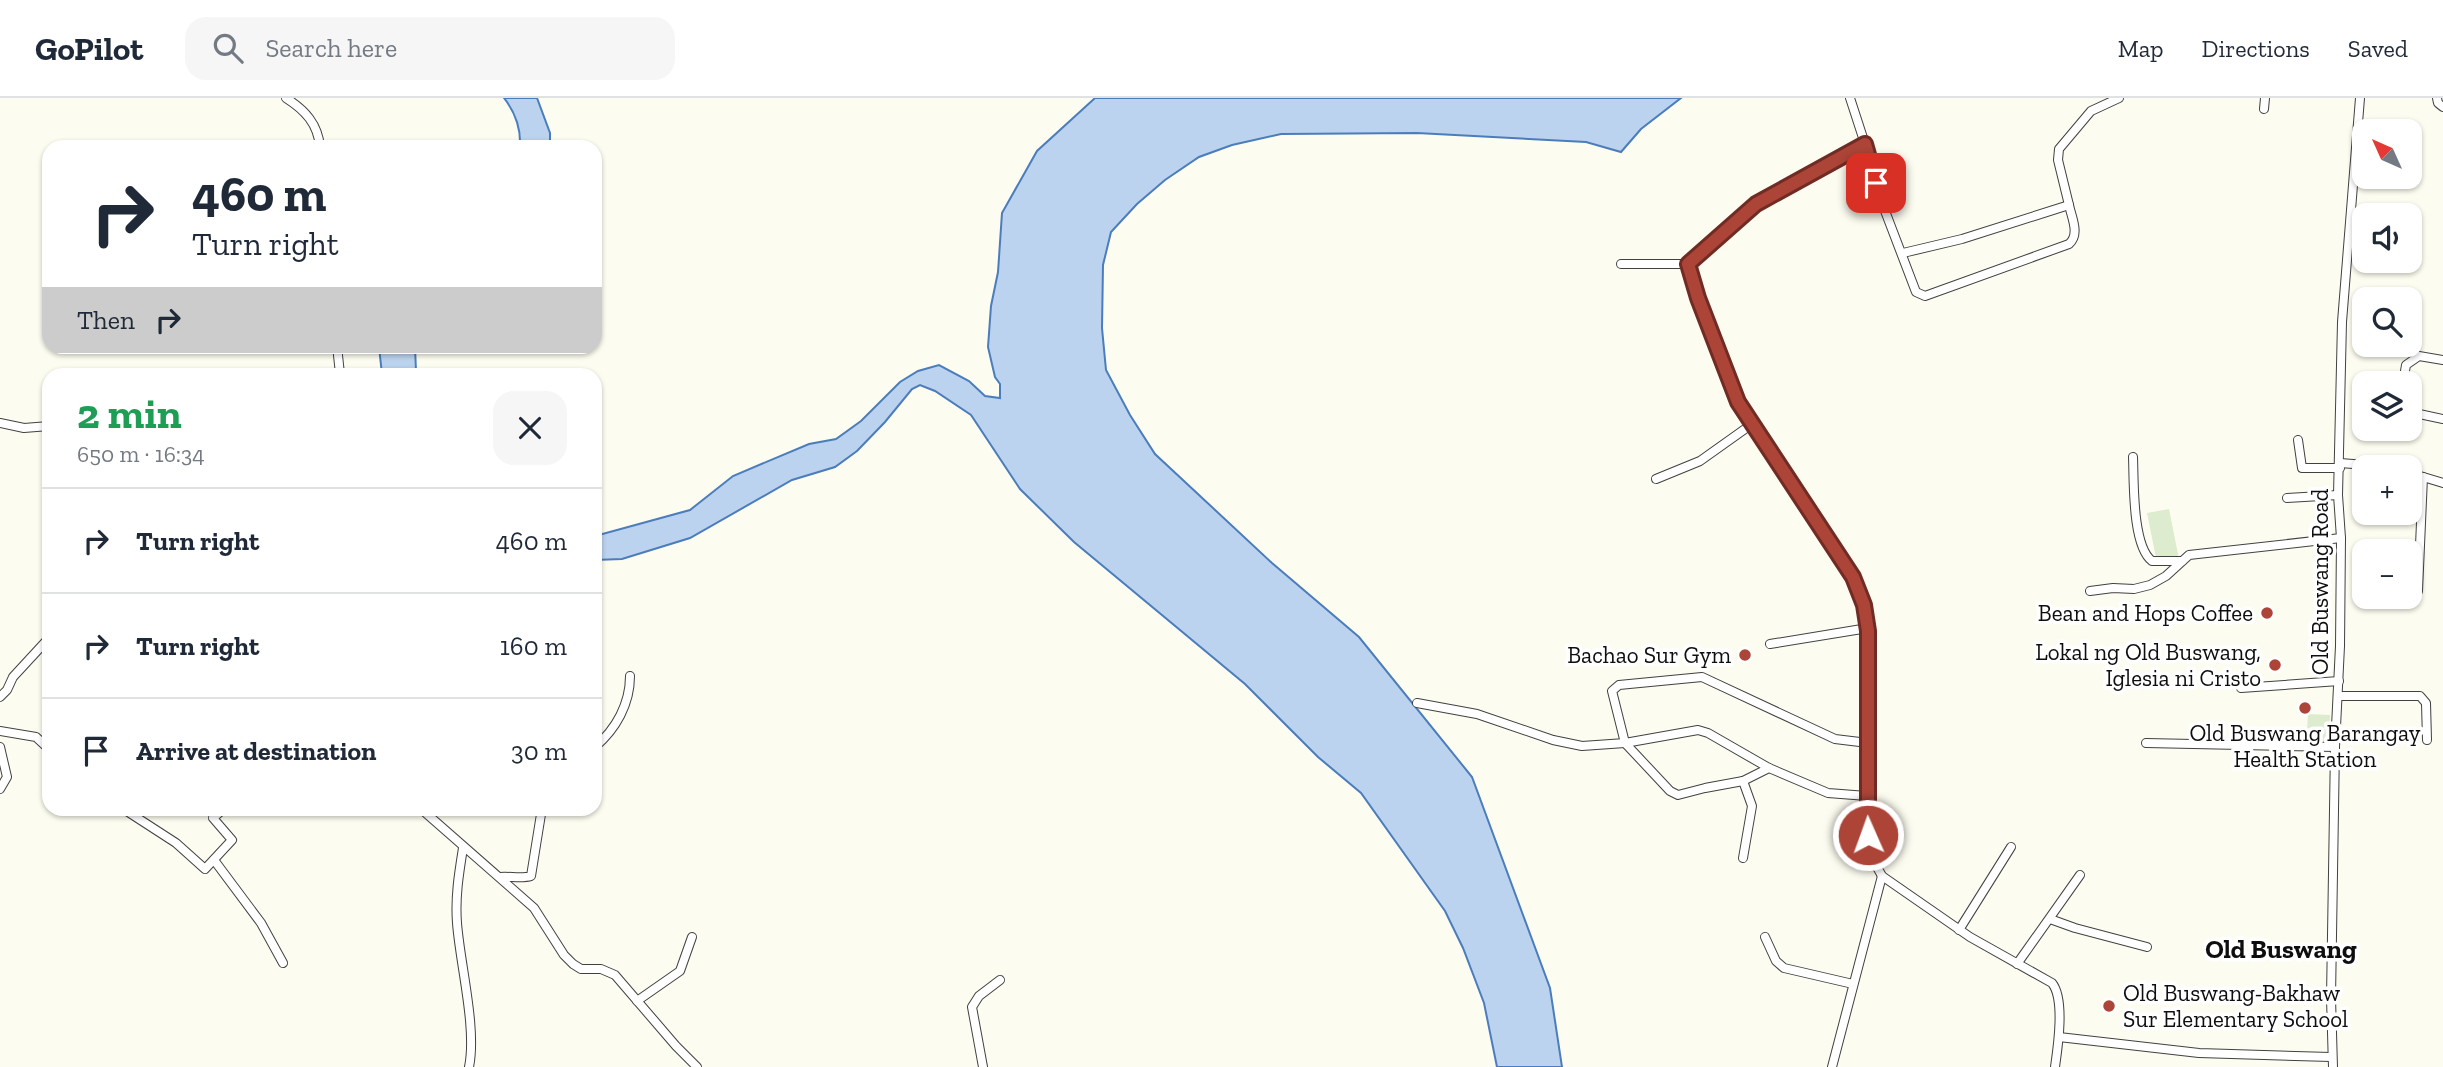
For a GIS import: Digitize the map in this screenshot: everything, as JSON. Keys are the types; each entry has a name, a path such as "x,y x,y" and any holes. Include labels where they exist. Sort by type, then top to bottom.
{"street":[{"path":"286,98 299,106 312,120 319,140"},
{"path":"1850,98 1882,203 1916,292 1925,296 2069,244 2074,239 2075,231 2058,160 2059,149 2091,111 2119,98"},
{"path":"2264,109 2265,98"},
{"name":"Old Buswang Road","path":"2333,1067 2331,1057 2339,696 2341,538 2338,495 2342,322 2360,98"},
{"path":"2437,98 2443,107"},
{"path":"1620,264 1688,264 1756,204 1865,144"},
{"path":"1903,253 1962,239 2069,205"},
{"path":"1688,264 1698,298 1738,402 1853,577 1864,605 1868,628 1868,851 1882,876 1959,930 2052,983 2058,990 2059,1037 2056,1067"},
{"path":"2405,371 2406,365 2419,356 2443,360"},
{"path":"2422,415 2443,419"},
{"path":"0,423 24,428 42,427"},
{"path":"1656,479 1700,461 1752,424"},
{"path":"2298,440 2302,468 2352,466"},
{"path":"2133,457 2142,547 2152,561 2182,561"},
{"path":"2420,539 2423,477 2443,482"},
{"path":"2287,498 2338,495"},
{"path":"2090,591 2134,589 2150,585 2166,576 2189,555 2341,538"},
{"path":"1770,644 1868,628"},
{"path":"0,696 7,690 13,677 42,646"},
{"path":"602,739 617,722 630,693 630,676"},
{"path":"1769,768 1743,781 1678,795 1670,791 1625,743 1612,691 1619,685 1702,677 1835,738 1868,743"},
{"path":"2241,688 2339,681"},
{"path":"2339,696 2420,696 2426,703 2427,740"},
{"path":"1417,702 1477,714 1553,740 1582,746 1625,743 1698,730 1709,733 1769,768 1828,793 1867,796"},
{"path":"0,731 37,737 42,742"},
{"path":"2146,743 2336,747"},
{"path":"0,747 7,777 0,789"},
{"path":"1743,781 1752,806 1743,858"},
{"path":"134,816 176,843 205,869 232,840 213,818 215,816"},
{"path":"429,816 534,908 564,955 573,964 582,969 608,971 626,986 697,1067"},
{"path":"500,877 531,876 541,816"},
{"path":"1959,930 2011,847"},
{"path":"463,848 456,887 457,923 468,1013 471,1058 469,1067"},
{"path":"215,860 261,923 283,962"},
{"path":"2017,964 2080,875"},
{"path":"1832,1067 1882,876"},
{"path":"2050,919 2147,947"},
{"path":"637,1001 680,971 692,937"},
{"path":"1765,937 1776,961 1784,968 1853,984"},
{"path":"983,1067 972,1007 979,996 1000,980"},
{"path":"2059,1037 2199,1053 2331,1057"}],"green space":[{"path":"2169,509 2179,559 2157,563 2147,513"},
{"path":"2308,714 2330,715 2329,749 2306,748"}],"water":[{"path":"504,98 537,98 550,140 519,140 511,109"},
{"path":"1095,98 1681,98 1641,129 1621,152 1586,142 1417,133 1281,134 1232,145 1199,157 1165,180 1137,204 1111,232 1103,265 1102,328 1106,370 1155,454 1272,563 1359,637 1472,777 1550,988 1562,1067 1497,1067 1484,1003 1463,948 1445,911 1361,793 1318,757 1245,684 1074,542 1020,489 971,415 935,391 920,385 912,389 857,451 835,467 792,480 690,538 622,559 602,560 602,534 690,510 733,476 809,444 836,439 861,421 900,382 918,371 939,365 969,381 985,396 1000,398 1000,384 995,377 988,347 991,306 998,272 1002,213 1037,151"},
{"path":"380,354 415,354 416,368 381,368"}],"place":[{"name":"Bean and Hops Coffee","path":"2267,613"},
{"name":"Bachao Sur Gym","path":"1745,655"},
{"name":"Lokal ng Old Buswang, Iglesia ni Cristo","path":"2275,665"},
{"name":"Old Buswang Barangay Health Station","path":"2305,708"},
{"name":"Old Buswang-Bakhaw Sur Elementary School","path":"2109,1006"}],"district":[{"name":"Old Buswang","path":"2281,949"}],"route":[{"path":"1868,835 1868,631 1864,605 1853,577 1738,402 1698,298 1688,264 1756,204 1865,144 1876,183"}]}
